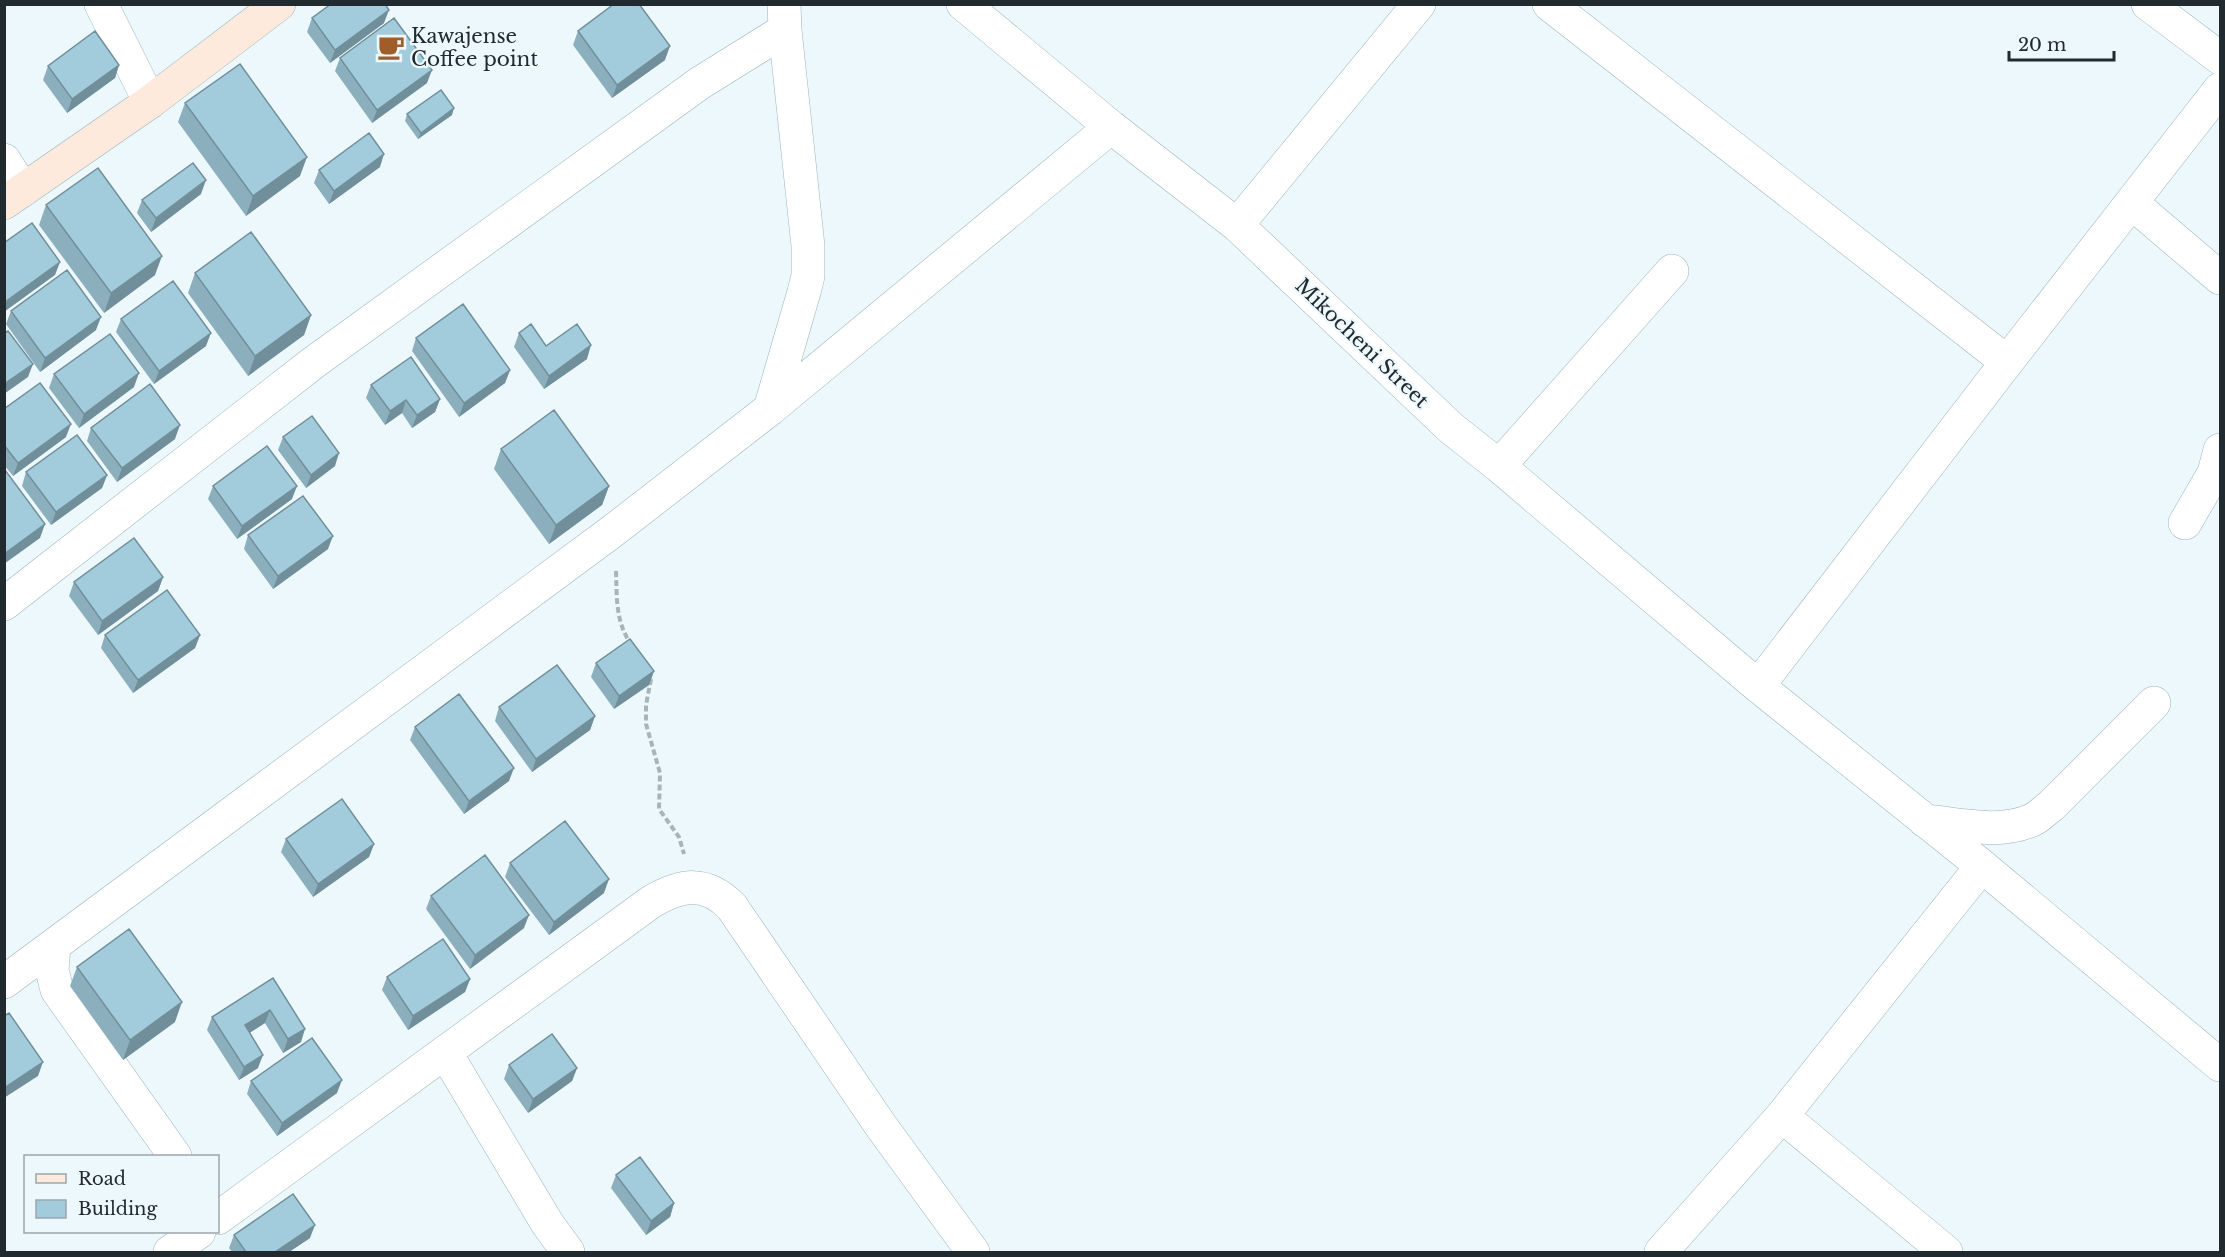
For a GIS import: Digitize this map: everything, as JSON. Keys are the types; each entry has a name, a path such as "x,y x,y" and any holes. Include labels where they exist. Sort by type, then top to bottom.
{"street":[{"path":"101,4 150,102"},
{"path":"4,160 14,196 150,102 279,4"},
{"name":"Mikocheni Street","path":"963,4 1111,127 1237,225 1451,428 1758,686 1982,866 2220,1065"},
{"path":"1237,225 1419,4"},
{"path":"1549,4 2007,362"},
{"path":"2148,4 2220,58"},
{"path":"770,410 808,276 808,246 785,17"},
{"path":"4,604 313,363 700,83 785,17"},
{"path":"1758,686 2220,89"},
{"path":"4,982 614,530 770,410 1111,127"},
{"path":"2132,203 2220,278"},
{"path":"1499,466 1672,271"},
{"path":"2185,523 2214,473 2220,450"},
{"path":"1925,821 1999,828 2034,819 2051,806 2154,703"},
{"path":"1661,1252 1782,1116 1982,866"},
{"path":"219,1217 651,902 668,892 693,886 720,895 732,908 881,1126 973,1252"},
{"path":"54,946 52,970 57,990 174,1155"},
{"path":"445,1052 547,1223 568,1252"},
{"path":"1782,1116 1946,1252"},
{"path":"170,1252 198,1233"}],"path":[{"path":"614,530 618,615 623,633 635,650"},
{"path":"651,678 646,724 660,774 659,809 679,837 693,886"}],"building":[{"path":"331,4 385,4 389,10 335,50 312,18"},
{"path":"614,4 639,4 670,46 617,85 578,31"},
{"path":"394,18 432,70 377,110 340,58"},
{"path":"95,31 119,65 72,99 48,66"},
{"path":"240,64 307,157 253,196 185,103"},
{"path":"441,90 454,108 421,133 407,114"},
{"path":"369,133 384,154 334,191 319,170"},
{"path":"193,163 206,180 156,218 142,200"},
{"path":"98,168 162,256 111,293 46,205"},
{"path":"32,223 60,262 5,302 4,243"},
{"path":"251,232 311,315 255,356 195,273"},
{"path":"67,270 101,317 45,358 11,311"},
{"path":"173,281 211,333 159,371 121,319"},
{"path":"463,304 510,370 464,403 416,338"},
{"path":"531,324 546,346 577,324 591,345 549,376 519,333"},
{"path":"8,331 33,364 4,384 4,333"},
{"path":"110,334 139,373 84,414 54,374"},
{"path":"411,357 440,399 417,415 406,400 390,411 371,385"},
{"path":"40,383 71,424 18,463 4,445 4,409"},
{"path":"150,384 180,425 122,468 91,428"},
{"path":"554,410 609,486 556,525 501,449"},
{"path":"312,416 339,453 311,475 283,437"},
{"path":"77,435 107,475 56,512 26,472"},
{"path":"267,446 297,486 242,526 213,486"},
{"path":"4,470 45,524 4,554"},
{"path":"303,496 333,536 278,576 248,535"},
{"path":"134,538 163,577 102,621 74,582"},
{"path":"167,590 200,635 138,680 105,635"},
{"path":"630,639 654,671 619,696 596,663"},
{"path":"557,665 595,716 536,759 499,707"},
{"path":"459,694 514,768 469,801 415,727"},
{"path":"342,799 374,844 318,884 286,839"},
{"path":"565,821 609,879 554,922 510,863"},
{"path":"485,855 529,915 475,955 431,896"},
{"path":"129,929 182,1002 130,1040 77,967"},
{"path":"443,939 470,979 413,1016 387,977"},
{"path":"273,978 305,1029 288,1039 270,1010 245,1025 263,1055 244,1067 212,1017"},
{"path":"9,1013 43,1062 4,1088 4,1016"},
{"path":"552,1034 577,1068 533,1099 509,1065"},
{"path":"312,1038 342,1080 282,1123 251,1081"},
{"path":"640,1157 674,1203 651,1221 616,1175"},
{"path":"293,1194 315,1225 275,1252 246,1252 234,1235"}],"place":[{"name":"Kawajense Coffee point","path":"391,47"}]}
